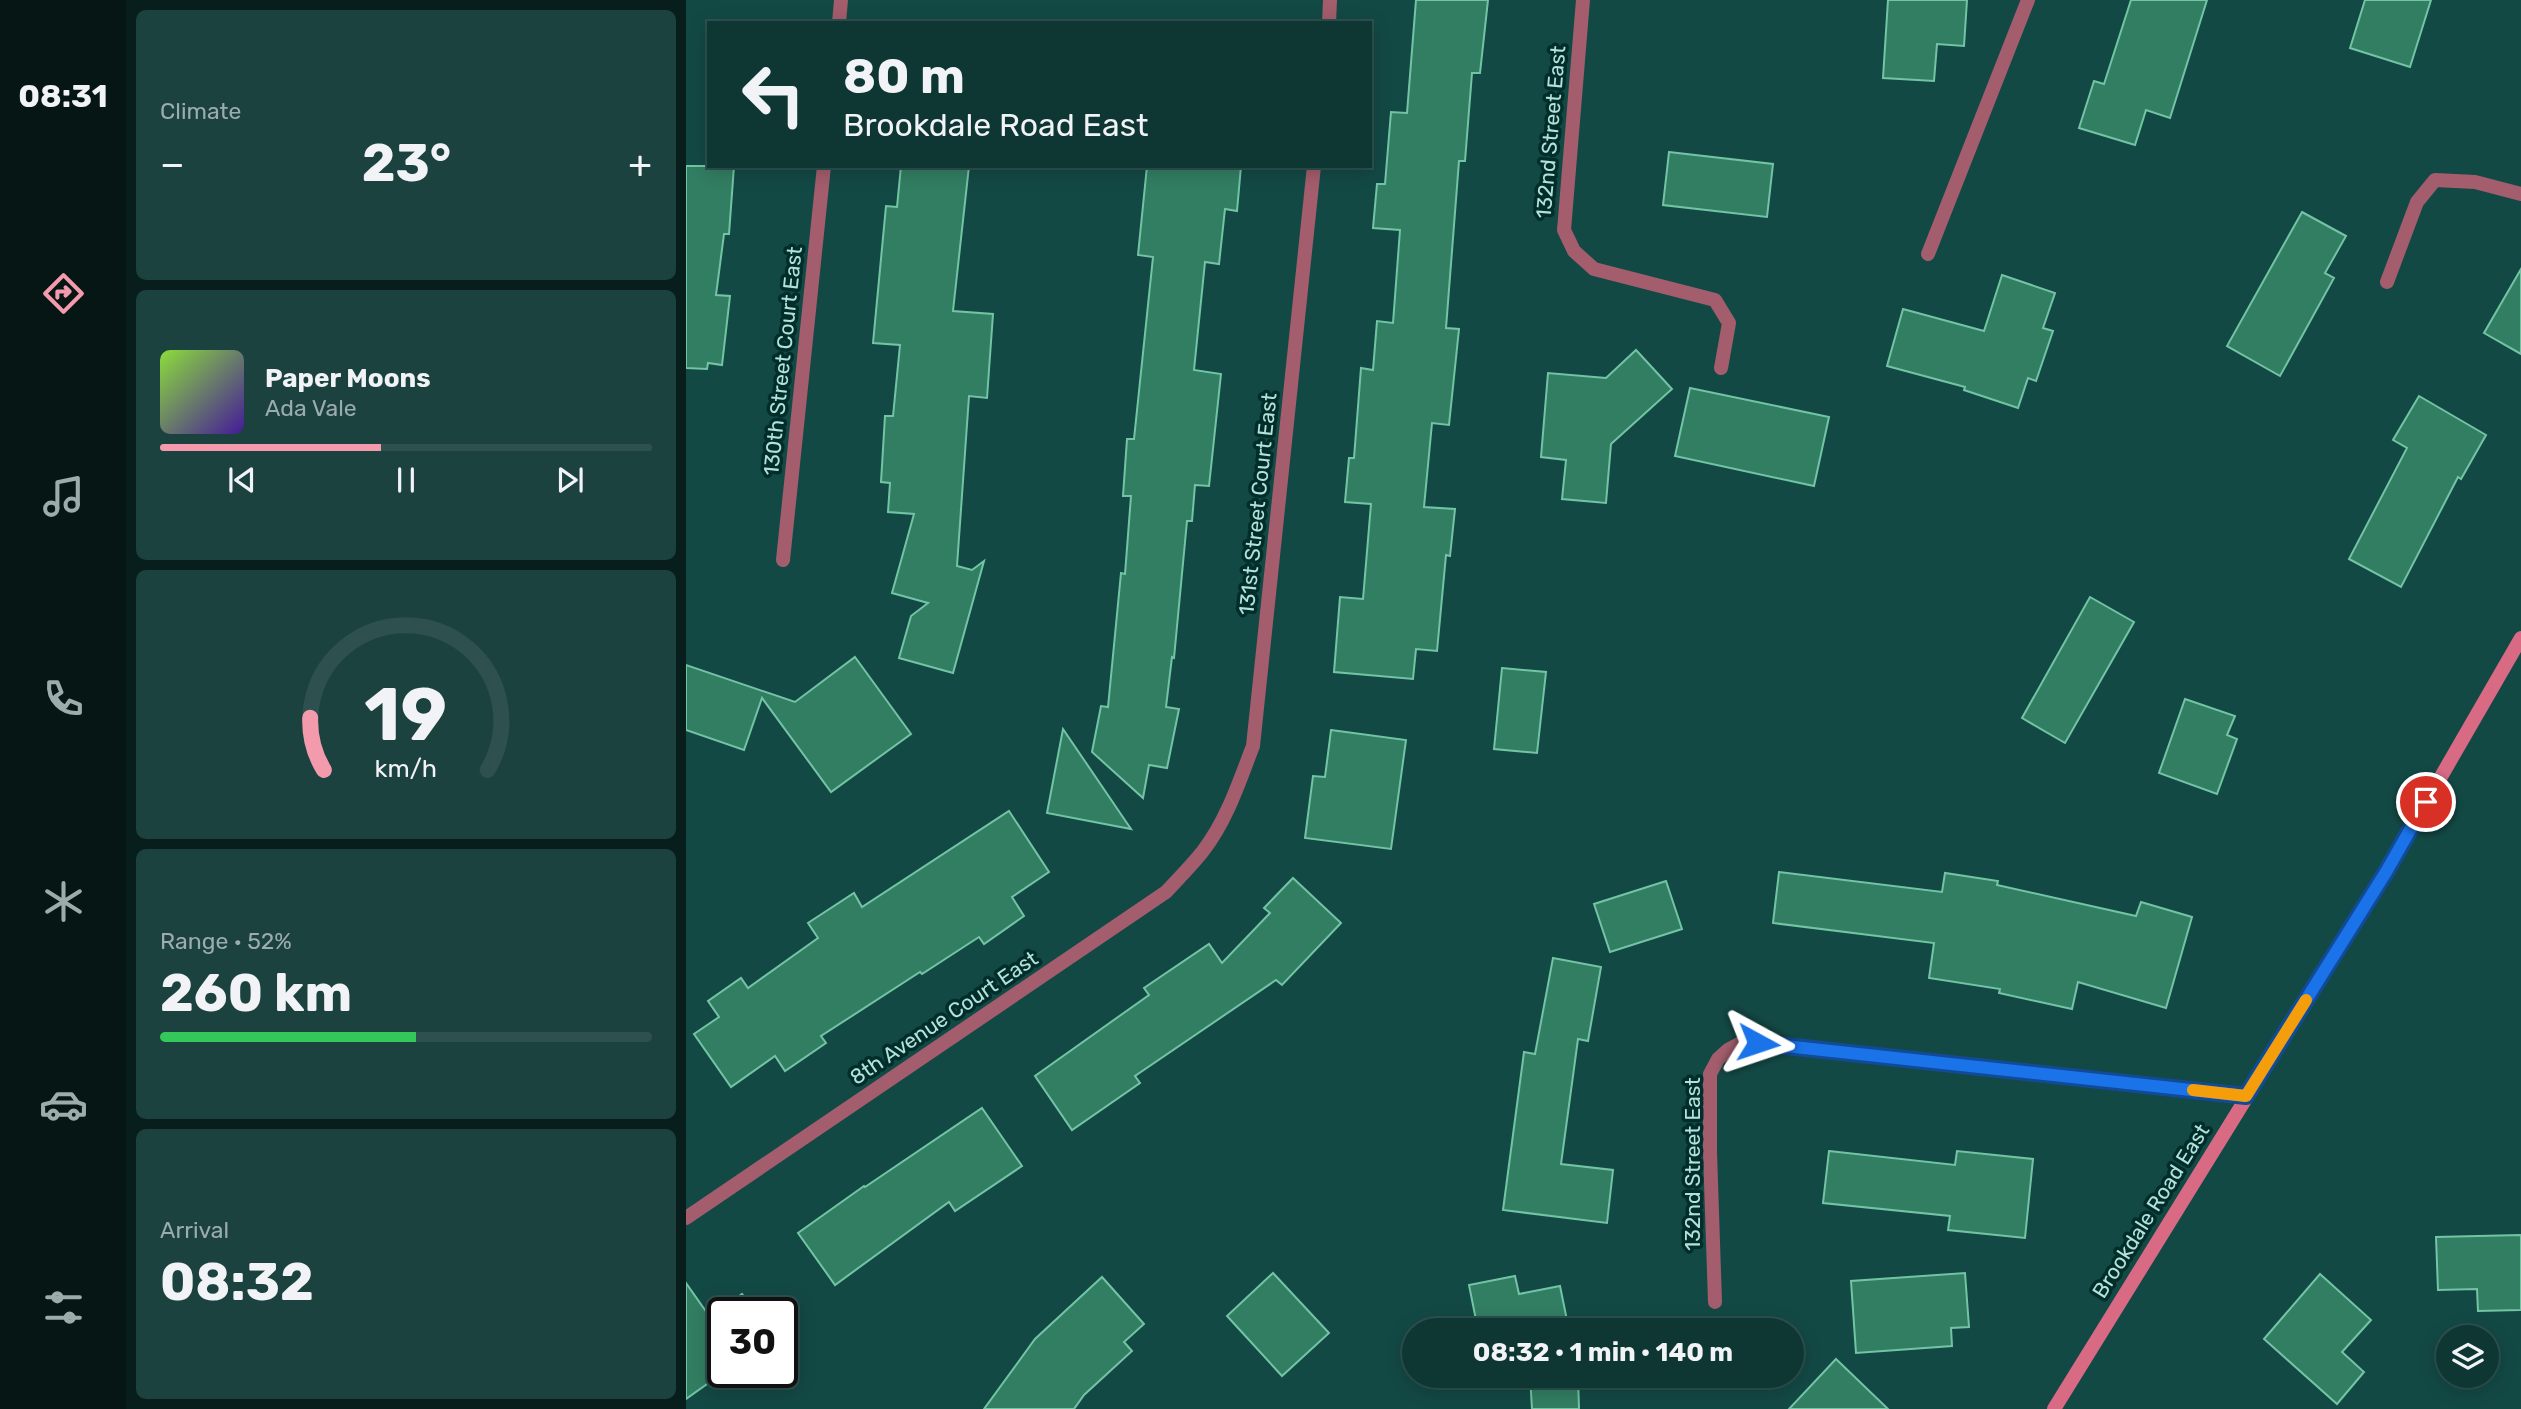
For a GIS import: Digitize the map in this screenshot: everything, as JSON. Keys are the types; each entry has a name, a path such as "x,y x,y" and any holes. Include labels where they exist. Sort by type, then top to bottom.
{"main road":[{"name":"Brookdale Road East","path":"2054,1409 2386,872 2521,638"}],"street":[{"path":"839,21 841,0"},
{"path":"1329,21 1330,0"},
{"name":"132nd Street East","path":"1583,0 1564,230 1574,251 1594,269 1714,300 1729,323 1721,368"},
{"path":"1928,254 2028,0"},
{"name":"130th Street Court East","path":"783,560 824,168"},
{"name":"131st Street Court East","path":"1212,838 1231,804 1253,746 1314,168"},
{"path":"2387,282 2417,202 2435,180 2475,182 2521,194"},
{"name":"8th Avenue Court East","path":"686,1218 1166,892 1212,838"},
{"name":"132nd Street East","path":"1715,1302 1710,1074 1718,1059 1743,1042 1772,1043 1843,1054 2246,1096"}],"building":[{"path":"1416,0 1488,0 1480,73 1472,73 1465,161 1459,161 1446,328 1459,329 1449,425 1432,423 1424,507 1455,509 1450,556 1446,555 1437,651 1416,649 1413,679 1334,672 1340,597 1363,599 1371,504 1345,502 1349,458 1354,458 1361,368 1373,370 1377,321 1393,323 1400,230 1373,228 1377,184 1385,184 1391,112 1407,113"},
{"path":"1888,0 1967,0 1964,46 1937,44 1934,81 1883,78"},
{"path":"2131,0 2207,0 2170,118 2146,110 2135,145 2079,128 2094,81 2104,84"},
{"path":"2365,0 2431,0 2410,67 2350,48"},
{"path":"1669,152 1773,164 1767,217 1663,205"},
{"path":"686,166 734,168 729,234 724,234 716,295 730,296 722,365 708,363 707,369 686,368"},
{"path":"901,168 969,168 953,311 993,314 987,398 969,396 957,566 972,570 984,561 953,673 899,658 911,616 928,603 892,593 914,514 888,512 890,483 881,482 885,416 893,416 900,345 873,343 886,206 897,207"},
{"path":"1147,168 1241,168 1237,211 1225,209 1219,264 1205,262 1194,370 1221,374 1209,486 1195,485 1192,521 1187,521 1174,658 1172,657 1166,707 1179,709 1167,768 1149,765 1143,798 1092,752 1101,706 1108,707 1121,573 1125,574 1131,496 1123,496 1127,439 1134,439 1153,257 1138,255"},
{"path":"2302,212 2346,236 2325,273 2334,278 2280,376 2227,346"},
{"path":"2521,269 2521,354 2484,333"},
{"path":"2002,275 2055,293 2043,328 2053,331 2036,381 2028,378 2018,408 1964,390 1965,387 1887,366 1903,309 1984,331"},
{"path":"1636,350 1672,389 1611,444 1606,503 1562,499 1566,460 1541,457 1548,373 1606,378"},
{"path":"1690,388 1829,417 1814,486 1675,456"},
{"path":"2419,396 2486,435 2461,479 2458,477 2401,587 2349,559 2407,448 2393,440"},
{"path":"2090,597 2134,622 2065,743 2022,718"},
{"path":"855,657 911,734 831,792 762,698 744,750 686,730 686,665 795,702"},
{"path":"1502,668 1546,672 1537,753 1494,749"},
{"path":"2185,699 2235,716 2227,735 2237,739 2217,794 2159,773"},
{"path":"1063,729 1131,829 1047,813"},
{"path":"1331,730 1406,740 1391,849 1305,838 1313,776 1325,777"},
{"path":"1009,811 1049,872 1012,897 1024,916 984,944 979,937 821,1036 826,1043 785,1071 775,1056 731,1087 694,1034 719,1017 708,1001 741,978 748,988 818,938 808,923 854,893 862,907"},
{"path":"1779,872 1942,892 1945,873 1998,881 1997,885 2136,916 2141,902 2192,917 2166,1008 2078,982 2072,1009 1999,993 2000,989 1929,978 1934,943 1773,923"},
{"path":"1293,878 1341,923 1282,985 1276,980 1135,1076 1140,1083 1072,1130 1035,1076 1149,995 1144,988 1209,944 1222,963 1270,913 1264,908"},
{"path":"1666,881 1682,929 1610,952 1594,904"},
{"path":"1553,958 1601,967 1588,1041 1578,1039 1561,1164 1613,1170 1607,1223 1503,1210 1524,1052 1535,1054"},
{"path":"982,1108 1022,1166 955,1211 949,1202 835,1285 798,1233"},
{"path":"1829,1151 1955,1165 1957,1151 2033,1159 2025,1238 1948,1230 1950,1216 1823,1203"},
{"path":"2521,1235 2521,1310 2478,1311 2477,1289 2438,1290 2436,1237"},
{"path":"1273,1273 1329,1333 1282,1376 1227,1316"},
{"path":"1965,1273 1969,1327 1951,1328 1952,1346 1856,1353 1851,1281"},
{"path":"2320,1274 2371,1320 2342,1352 2364,1372 2337,1404 2264,1339"},
{"path":"1515,1276 1519,1294 1560,1286 1567,1318 1476,1318 1469,1285"},
{"path":"1102,1277 1144,1324 1124,1342 1132,1351 1084,1395 1074,1409 984,1409 1035,1339"},
{"path":"686,1283 707,1313 707,1384 686,1399"},
{"path":"1836,1359 1888,1409 1789,1409"},
{"path":"1531,1388 1578,1388 1579,1409 1532,1409"}],"slow traffic":[{"path":"2193,1090 2246,1096 2306,1000"}],"route":[{"path":"1758,1043 2246,1096 2386,872 2426,802"}]}
